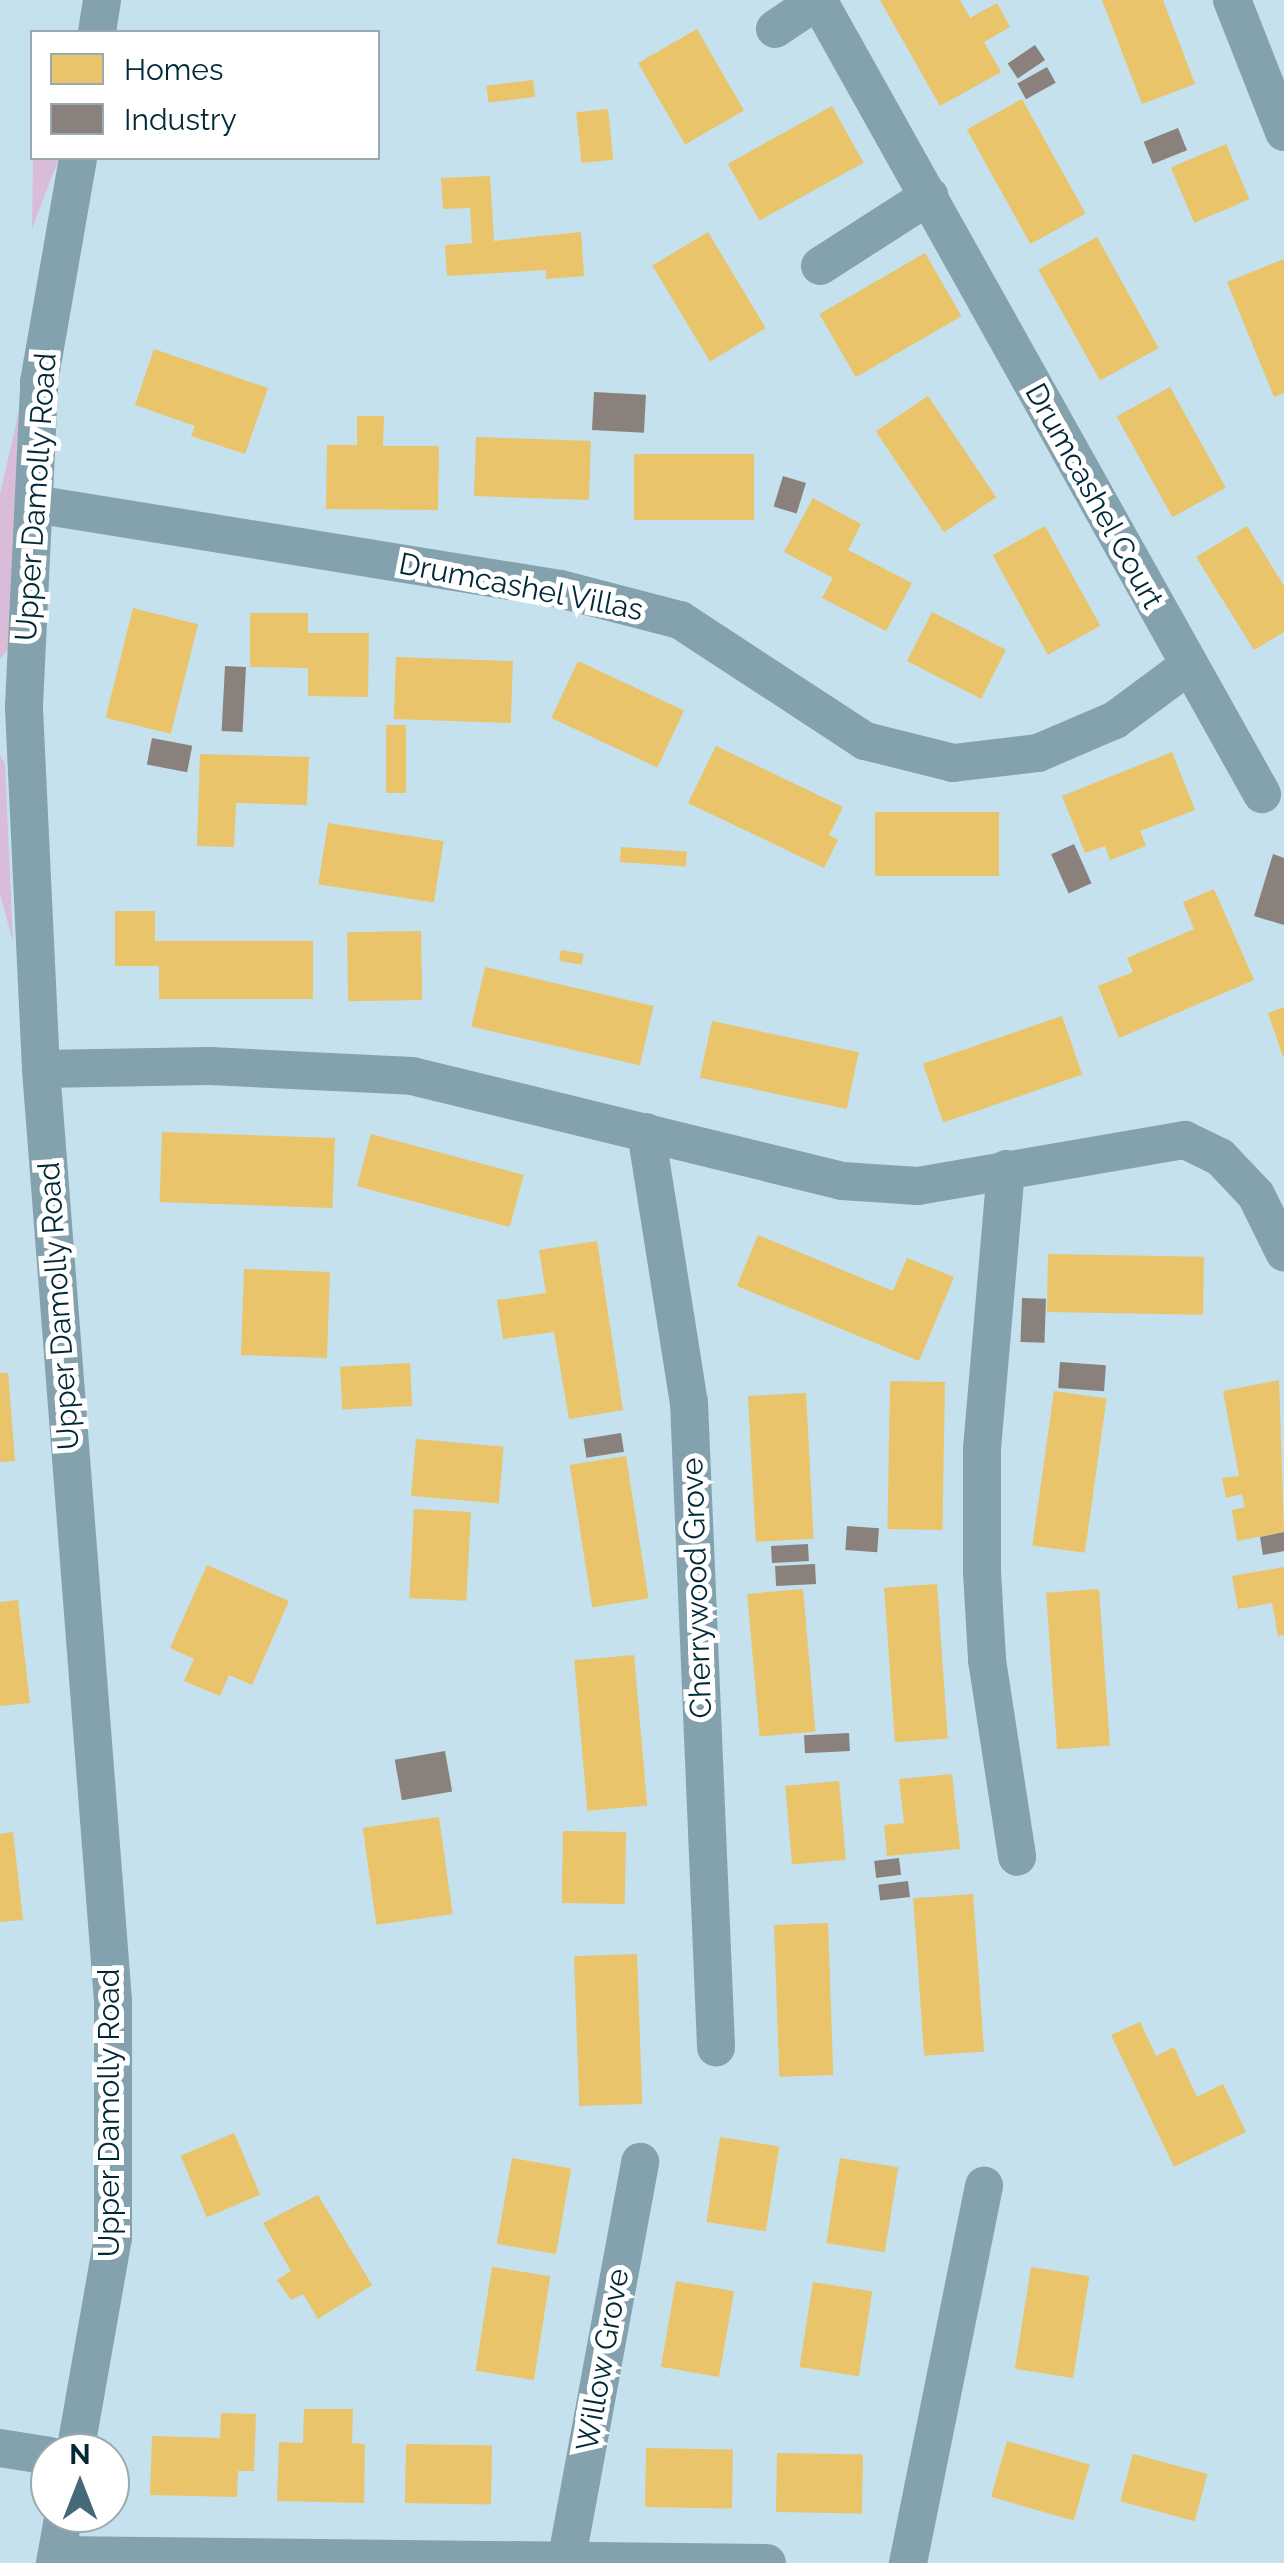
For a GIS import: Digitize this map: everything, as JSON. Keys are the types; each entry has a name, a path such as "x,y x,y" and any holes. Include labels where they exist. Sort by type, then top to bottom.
{"street":[{"path":"97,30 102,0"},
{"name":"Drumcashel Court","path":"775,29 818,0 1262,794"},
{"path":"1232,0 1284,132"},
{"name":"Upper Damolly Road","path":"78,160 40,382 34,504 12,705 114,2001 114,2238 79,2433"},
{"path":"820,266 930,196"},
{"name":"Drumcashel Villas","path":"34,504 560,589 680,620 865,741 954,763 1054,746 1116,720 1188,666"},
{"path":"41,1068 210,1066 412,1076 842,1181 918,1186 1184,1140 1220,1157 1256,1195 1284,1252"},
{"name":"Cherrywood Grove","path":"646,1132 690,1402 716,2046"},
{"path":"1006,1169 982,1448 982,1572 987,1660 1016,1858"},
{"name":"Willow Grove","path":"567,2556 640,2162"},
{"path":"908,2563 984,2186"},
{"path":"0,2448 30,2453"},
{"path":"61,2533 56,2559 567,2556 767,2563"}],"shaded area":[{"path":"33,160 58,160 32,229"},
{"path":"19,411 11,646 0,659 0,494"},
{"path":"0,755 5,764 13,942 0,894"}],"building: Homes":[{"path":"880,0 960,0 970,18 997,3 1010,27 984,42 1001,72 940,106"},
{"path":"1102,0 1163,0 1195,84 1142,104"},
{"path":"697,29 744,110 685,144 638,63"},
{"path":"533,80 535,97 488,103 486,86"},
{"path":"1022,99 1086,214 1030,244 967,130"},
{"path":"832,106 864,163 759,221 728,164"},
{"path":"608,109 613,160 582,163 576,112"},
{"path":"1226,144 1249,199 1194,223 1171,167"},
{"path":"490,176 494,241 581,232 584,276 546,279 546,270 447,276 445,245 472,243 470,208 443,209 441,178"},
{"path":"708,232 766,328 710,361 652,265"},
{"path":"1097,237 1159,348 1100,381 1038,269"},
{"path":"925,253 962,316 856,377 819,314"},
{"path":"1284,259 1284,393 1274,397 1227,282"},
{"path":"154,349 268,388 245,454 191,436 195,426 135,405"},
{"path":"1170,387 1226,488 1172,517 1117,417"},
{"path":"928,396 996,497 944,532 876,431"},
{"path":"357,416 384,416 383,446 439,446 438,510 326,509 327,445 357,445"},
{"path":"476,437 591,441 589,500 474,496"},
{"path":"634,454 754,454 754,520 634,520"},
{"path":"813,498 861,524 848,550 912,583 886,631 822,598 833,578 784,552"},
{"path":"1045,526 1100,626 1048,655 993,555"},
{"path":"1247,526 1284,586 1284,632 1254,650 1196,557"},
{"path":"133,608 198,624 171,734 106,718"},
{"path":"932,612 1006,650 981,699 907,661"},
{"path":"250,613 308,613 308,633 369,633 368,697 308,696 308,668 250,667"},
{"path":"396,657 513,661 511,723 394,719"},
{"path":"578,661 684,710 657,768 551,718"},
{"path":"386,725 406,725 406,793 386,793"},
{"path":"716,746 843,807 829,835 838,840 824,868 688,803"},
{"path":"1172,752 1195,810 1140,831 1146,846 1110,860 1105,846 1085,853 1062,796"},
{"path":"200,754 309,757 307,805 236,803 234,847 197,846"},
{"path":"875,812 999,812 999,876 875,876"},
{"path":"328,823 444,841 434,903 318,884"},
{"path":"621,847 687,852 686,867 620,862"},
{"path":"1214,889 1254,980 1119,1038 1098,986 1133,972 1127,958 1194,929 1183,902"},
{"path":"115,911 155,911 155,941 313,941 313,999 159,999 159,966 115,966"},
{"path":"421,931 422,1000 348,1001 347,932"},
{"path":"561,950 584,954 582,965 559,961"},
{"path":"485,967 654,1006 640,1065 471,1026"},
{"path":"1284,1007 1284,1057 1283,1057 1268,1013"},
{"path":"1062,1016 1082,1075 943,1122 923,1064"},
{"path":"712,1021 859,1052 847,1109 700,1078"},
{"path":"162,1132 335,1138 332,1208 160,1202"},
{"path":"371,1134 524,1175 510,1227 357,1186"},
{"path":"758,1235 893,1291 907,1258 954,1277 919,1361 737,1286"},
{"path":"597,1241 623,1410 569,1419 554,1332 503,1339 497,1300 546,1293 539,1250"},
{"path":"1048,1254 1204,1257 1203,1315 1047,1312"},
{"path":"244,1269 330,1272 327,1358 241,1355"},
{"path":"410,1363 412,1406 342,1410 340,1367"},
{"path":"0,1373 8,1373 15,1461 0,1462"},
{"path":"1279,1380 1284,1532 1237,1541 1232,1510 1245,1507 1242,1494 1226,1498 1222,1478 1239,1476 1223,1391"},
{"path":"890,1381 945,1382 942,1530 887,1529"},
{"path":"1054,1391 1106,1398 1085,1553 1032,1545"},
{"path":"806,1393 814,1539 756,1542 748,1396"},
{"path":"416,1439 504,1447 499,1503 411,1496"},
{"path":"626,1456 649,1598 592,1607 570,1465"},
{"path":"414,1509 471,1512 466,1601 409,1598"},
{"path":"207,1565 289,1601 252,1685 229,1675 220,1696 184,1681 194,1659 170,1648"},
{"path":"1284,1567 1284,1635 1278,1636 1272,1603 1238,1609 1232,1576"},
{"path":"937,1584 948,1739 895,1742 884,1588"},
{"path":"803,1589 815,1731 760,1736 747,1594"},
{"path":"1099,1589 1110,1746 1057,1749 1046,1593"},
{"path":"18,1600 30,1703 0,1706 0,1602"},
{"path":"634,1655 647,1805 587,1811 574,1660"},
{"path":"952,1774 960,1849 887,1856 884,1825 904,1823 899,1779"},
{"path":"839,1781 846,1860 792,1864 785,1786"},
{"path":"439,1817 453,1914 376,1925 363,1828"},
{"path":"563,1831 626,1832 625,1904 562,1903"},
{"path":"13,1832 23,1920 0,1922 0,1834"},
{"path":"973,1894 984,2052 924,2056 913,1898"},
{"path":"828,1923 833,2075 779,2077 774,1925"},
{"path":"637,1954 642,2104 579,2106 574,1956"},
{"path":"1140,2022 1156,2056 1174,2047 1197,2097 1223,2084 1246,2132 1174,2167 1111,2035"},
{"path":"234,2133 260,2195 207,2217 181,2156"},
{"path":"720,2137 779,2146 766,2231 707,2222"},
{"path":"512,2158 571,2168 556,2254 497,2244"},
{"path":"840,2158 898,2167 885,2252 827,2243"},
{"path":"318,2195 372,2285 318,2319 303,2294 291,2300 277,2280 291,2271 263,2223"},
{"path":"492,2267 550,2276 534,2380 476,2371"},
{"path":"1031,2267 1089,2276 1073,2378 1015,2369"},
{"path":"676,2281 734,2291 719,2377 661,2367"},
{"path":"813,2282 872,2291 859,2376 800,2367"},
{"path":"304,2409 353,2409 352,2443 365,2444 364,2503 277,2501 279,2442 303,2443"},
{"path":"221,2413 256,2414 254,2471 238,2471 237,2497 150,2495 152,2436 220,2438"},
{"path":"1007,2441 1090,2465 1074,2520 991,2497"},
{"path":"406,2444 492,2446 491,2504 405,2503"},
{"path":"646,2448 733,2450 732,2509 645,2507"},
{"path":"777,2453 863,2455 862,2513 776,2512"},
{"path":"1133,2454 1207,2474 1195,2521 1120,2501"}],"building: Industry":[{"path":"1035,45 1045,60 1018,78 1008,63"},
{"path":"1047,67 1056,83 1026,99 1017,83"},
{"path":"1178,128 1187,150 1153,164 1144,142"},
{"path":"594,392 646,395 644,433 592,430"},
{"path":"783,476 806,483 797,514 774,507"},
{"path":"225,666 246,667 243,732 222,731"},
{"path":"152,738 192,746 187,772 147,765"},
{"path":"1074,844 1091,883 1069,893 1051,854"},
{"path":"1273,854 1284,858 1284,925 1254,916"},
{"path":"1022,1298 1046,1299 1044,1343 1020,1342"},
{"path":"1060,1362 1106,1365 1104,1391 1058,1388"},
{"path":"621,1433 624,1452 586,1458 583,1439"},
{"path":"847,1526 879,1528 877,1552 845,1550"},
{"path":"1284,1532 1284,1551 1263,1555 1260,1537"},
{"path":"808,1544 809,1561 772,1563 771,1546"},
{"path":"815,1564 816,1584 776,1586 775,1566"},
{"path":"849,1733 850,1751 805,1753 804,1735"},
{"path":"445,1751 452,1791 402,1800 395,1760"},
{"path":"899,1858 901,1875 876,1878 874,1861"},
{"path":"908,1881 910,1897 880,1901 878,1885"}]}
